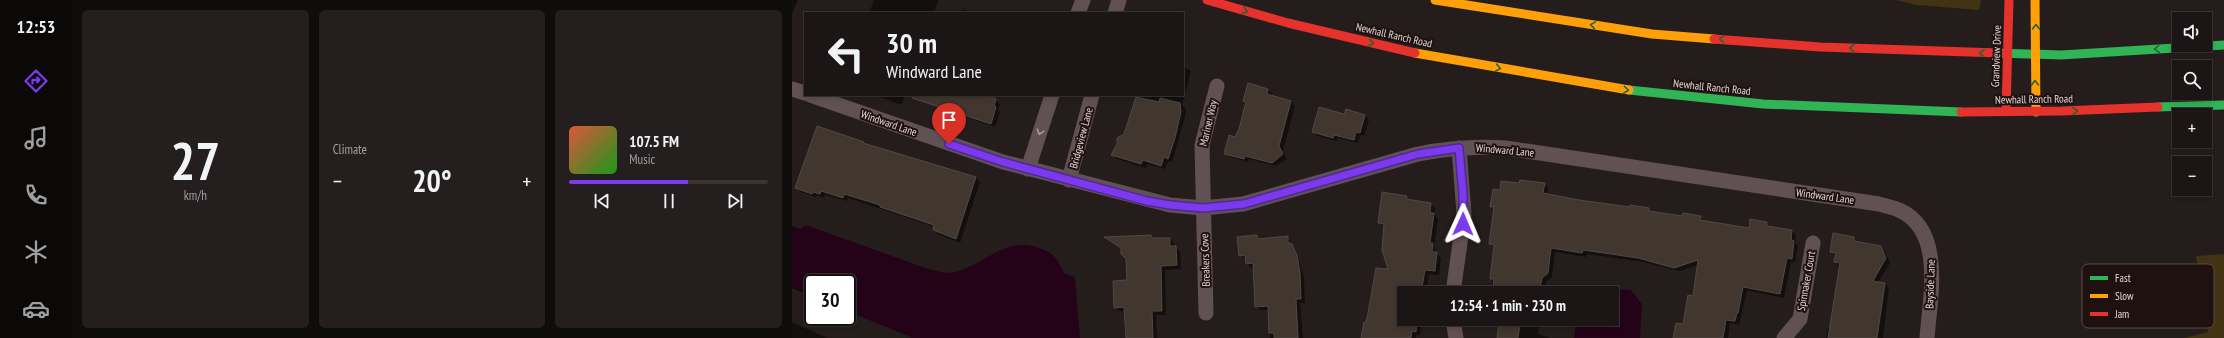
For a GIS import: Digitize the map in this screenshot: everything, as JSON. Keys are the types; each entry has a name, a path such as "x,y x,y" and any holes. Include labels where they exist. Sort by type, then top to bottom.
{"main road":[{"name":"Newhall Ranch Road","path":"1207,0 1288,23 1424,55 1608,88 1763,104 2006,112 2224,105"},
{"path":"1435,0 1652,34 1820,47 2035,55 2082,54 2224,45"},
{"name":"Grandview Drive","path":"2006,112 2009,0"},
{"path":"2035,0 2036,112"}],"street":[{"path":"1078,12 1082,0"},
{"path":"1115,12 1118,0"},
{"name":"Mariner Way","path":"1203,208 1202,145 1217,86"},
{"path":"792,88 804,93"},
{"name":"Windward Lane","path":"813,96 996,160 1147,201 1170,205 1203,208 1244,204 1418,154 1459,148 1506,148 1879,204 1900,210 1913,219 1923,231"},
{"path":"1028,169 1052,96"},
{"name":"Bridgeview Lane","path":"1069,180 1092,96"},
{"path":"1454,286 1464,214 1459,148"},
{"name":"Breakers Cove","path":"1203,208 1206,312"},
{"name":"Bayside Lane","path":"1923,231 1931,249 1928,338"},
{"name":"Spinnaker Court","path":"1784,338 1800,319 1813,243"},
{"path":"1454,326 1456,338"}],"shaded area":[{"path":"1895,0 1981,0 1979,10 1917,5"},
{"path":"806,225 928,269 947,273 971,266 1013,246 1024,245 1042,249 1054,256 1064,273 1075,277 1080,338 913,338 856,315 856,274 804,274 804,293 792,288 792,226 800,229"},
{"path":"2224,254 2224,338 2184,338 2208,332 2207,328 2214,328 2214,264 2197,264 2196,256"},
{"path":"1619,290 1631,290 1642,304 1640,338 1574,338 1575,326 1619,326"}],"building":[{"path":"1248,83 1268,89 1267,94 1291,101 1279,146 1283,154 1272,163 1245,156 1244,159 1224,154 1229,135 1235,137 1239,129 1246,102 1243,101"},
{"path":"913,96 988,96 996,99 994,106 996,107 991,124 912,98"},
{"path":"1136,97 1159,102 1160,98 1180,103 1181,112 1175,138 1168,159 1164,157 1161,166 1143,160 1141,164 1111,155 1117,144 1117,138 1124,134"},
{"path":"1319,107 1344,114 1346,109 1365,115 1360,133 1356,132 1354,140 1334,135 1333,138 1312,132"},
{"path":"817,126 864,142 863,143 976,177 956,239 933,230 934,225 880,207 880,205 844,194 843,198 821,191 820,194 813,192 812,194 795,188"},
{"path":"1520,180 1545,183 1543,193 1579,200 1630,207 1630,205 1649,208 1649,211 1682,216 1683,213 1701,216 1700,220 1749,228 1750,219 1767,222 1767,226 1792,230 1791,240 1794,241 1792,259 1787,258 1780,294 1743,287 1735,321 1726,320 1723,338 1673,338 1676,323 1683,324 1688,295 1693,296 1698,260 1674,268 1638,258 1583,250 1582,253 1551,248 1548,273 1542,278 1540,286 1493,286 1494,279 1490,279 1494,245 1489,244 1494,207 1490,207 1493,189 1500,190 1501,181 1519,183"},
{"path":"1382,192 1407,196 1406,199 1431,203 1430,213 1434,213 1430,243 1433,243 1432,252 1437,252 1435,271 1425,270 1422,286 1397,286 1397,326 1416,326 1416,332 1412,331 1411,338 1361,338 1364,322 1366,322 1368,313 1376,268 1388,269 1382,250 1384,224 1378,223"},
{"path":"1833,233 1854,237 1854,241 1881,246 1886,258 1873,281 1885,283 1877,338 1828,338 1840,263 1834,262 1836,253 1830,252"},
{"path":"1151,235 1152,238 1170,238 1170,246 1176,246 1177,265 1161,266 1162,311 1152,311 1153,338 1126,338 1124,307 1114,308 1113,281 1127,280 1126,259 1121,254 1121,248 1104,237"},
{"path":"1257,235 1258,239 1288,236 1288,242 1292,244 1297,255 1300,273 1301,299 1296,299 1298,338 1274,338 1274,333 1269,333 1268,306 1255,307 1253,263 1246,264 1245,255 1239,256 1237,237"},
{"path":"1498,326 1520,326 1518,338 1497,338"}],"traffic: fast":[{"path":"1999,53 2061,55 2224,45"},
{"path":"1629,90 1763,104 1961,112"},
{"path":"2158,107 2224,105"}],"traffic: slow":[{"path":"1435,0 1652,34 1714,39"},
{"path":"2035,0 2036,112"},
{"path":"1415,53 1629,90"}],"traffic: jam":[{"path":"1207,0 1288,23 1415,53"},
{"path":"2006,112 2009,0"},
{"path":"1714,39 1820,47 1999,53"},
{"path":"1961,112 2062,111 2158,107"}],"route":[{"path":"949,144 1003,162 1147,201 1203,208 1244,204 1418,154 1459,148 1463,194 1463,224"}]}
